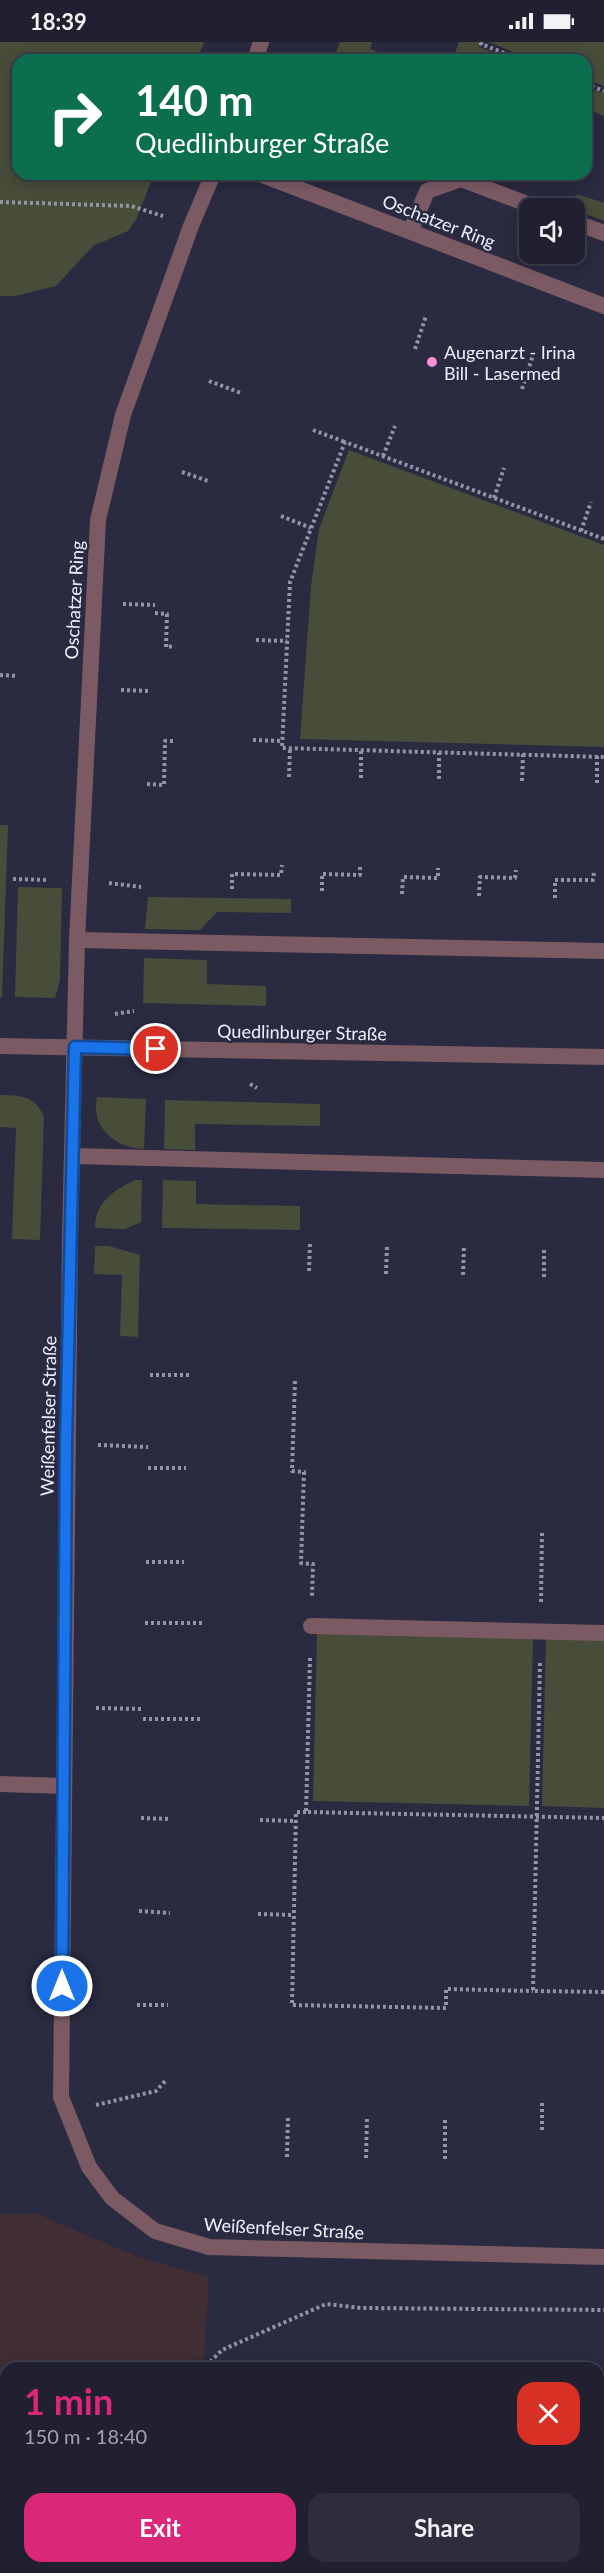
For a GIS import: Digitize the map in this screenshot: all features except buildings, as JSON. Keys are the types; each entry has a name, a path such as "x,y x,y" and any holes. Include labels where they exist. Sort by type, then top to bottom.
{"street":[{"name":"Oschatzer Ring","path":"75,1047 77,940 98,520 123,415 190,226 210,180"},
{"name":"Oschatzer Ring","path":"276,180 604,306"},
{"path":"411,230 427,191 458,180"},
{"path":"464,180 519,201"},
{"path":"585,226 604,233"},
{"path":"77,940 604,951"},
{"name":"Quedlinburger Straße","path":"0,1046 604,1057"},
{"name":"Weißenfelser Straße","path":"75,1047 66,1444 61,2097 89,2167 112,2198 155,2230 208,2247 604,2257"},
{"path":"72,1156 604,1170"},
{"path":"311,1626 604,1633"},
{"path":"0,1784 64,1786"}],"path":[{"path":"482,42 481,44 507,54"},
{"path":"0,202 131,206 170,218"},
{"path":"415,349 426,315"},
{"path":"522,389 533,355"},
{"path":"209,381 242,393"},
{"path":"383,456 394,426"},
{"path":"314,430 604,539"},
{"path":"345,442 290,582 282,748 604,757"},
{"path":"494,498 504,468"},
{"path":"182,472 208,482"},
{"path":"581,531 591,502"},
{"path":"281,516 311,528"},
{"path":"155,613 167,614 166,646 175,646"},
{"path":"256,640 287,641"},
{"path":"0,675 18,676"},
{"path":"117,690 151,691"},
{"path":"253,740 282,741"},
{"path":"147,784 164,785 165,741 173,741"},
{"path":"289,777 290,749"},
{"path":"361,778 362,750"},
{"path":"439,753 439,779"},
{"path":"522,782 523,754"},
{"path":"597,756 597,783"},
{"path":"231,889 232,874 281,874 282,865"},
{"path":"322,891 322,874 360,875 360,867"},
{"path":"402,894 403,877 438,878 438,868"},
{"path":"479,896 480,877 515,878 516,870"},
{"path":"555,898 555,880 593,880 594,872"},
{"path":"13,879 52,880"},
{"path":"99,882 141,887"},
{"path":"109,1016 134,1011"},
{"path":"309,1271 310,1243"},
{"path":"386,1274 387,1245"},
{"path":"463,1275 464,1246"},
{"path":"544,1248 544,1276"},
{"path":"150,1375 189,1375"},
{"path":"295,1381 292,1471 304,1472 301,1563 313,1564 306,1812"},
{"path":"66,1444 148,1447"},
{"path":"148,1468 186,1468"},
{"path":"533,1991 542,1533"},
{"path":"146,1562 184,1562"},
{"path":"145,1623 204,1623"},
{"path":"91,1708 143,1709"},
{"path":"143,1719 202,1719"},
{"path":"604,1818 296,1812 292,2005 446,2008 446,1989 604,1992"},
{"path":"141,1818 171,1819"},
{"path":"260,1820 295,1821"},
{"path":"139,1911 170,1913"},
{"path":"258,1914 294,1915"},
{"path":"137,2005 168,2005"},
{"path":"67,2111 156,2091 166,2080"},
{"path":"542,2101 542,2130"},
{"path":"287,2157 288,2116"},
{"path":"366,2158 367,2117"},
{"path":"445,2119 445,2159"},
{"path":"210,2362 222,2350 326,2304 361,2308 604,2310"}],"shaded area":[{"path":"0,2214 37,2214 141,2258 209,2277 204,2359 170,2362 0,2362"}],"green space":[{"path":"0,42 204,42 199,54 12,54 12,180 152,180 136,220 128,231 93,246 56,286 15,296 0,296"},
{"path":"340,42 372,42 370,49 383,54 335,54"},
{"path":"459,42 479,42 479,47 498,54 455,54"},
{"path":"488,42 604,42 604,86 592,82 592,54 519,54"},
{"path":"592,89 604,93 604,116 592,111"},
{"path":"577,194 604,203 604,221 585,214 585,198 575,198"},
{"path":"349,450 604,545 604,747 300,739 311,586 319,529"},
{"path":"0,825 8,825 2,997 0,997"},
{"path":"18,887 62,888 60,980 55,998 15,997"},
{"path":"148,897 291,899 291,913 217,912 200,930 145,929"},
{"path":"144,958 207,960 207,984 266,986 266,1006 143,1003"},
{"path":"0,1095 14,1095 32,1101 44,1117 40,1240 12,1239 16,1128 0,1127"},
{"path":"97,1097 146,1099 144,1149 124,1145 107,1134 97,1118"},
{"path":"165,1100 320,1104 320,1126 195,1124 195,1150 164,1149"},
{"path":"135,1180 142,1180 141,1222 125,1229 95,1228 98,1211 107,1198"},
{"path":"163,1180 196,1181 196,1204 300,1206 300,1230 162,1228"},
{"path":"95,1246 109,1246 140,1255 138,1337 120,1336 122,1275 94,1274"},
{"path":"317,1633 533,1639 529,1806 313,1801"},
{"path":"546,1638 604,1639 604,1808 542,1806"}],"place":[{"name":"Augenarzt - Irina Bill - Lasermed","path":"432,362"}],"route":[{"path":"62,1986 66,1444 75,1047 156,1049"}]}
